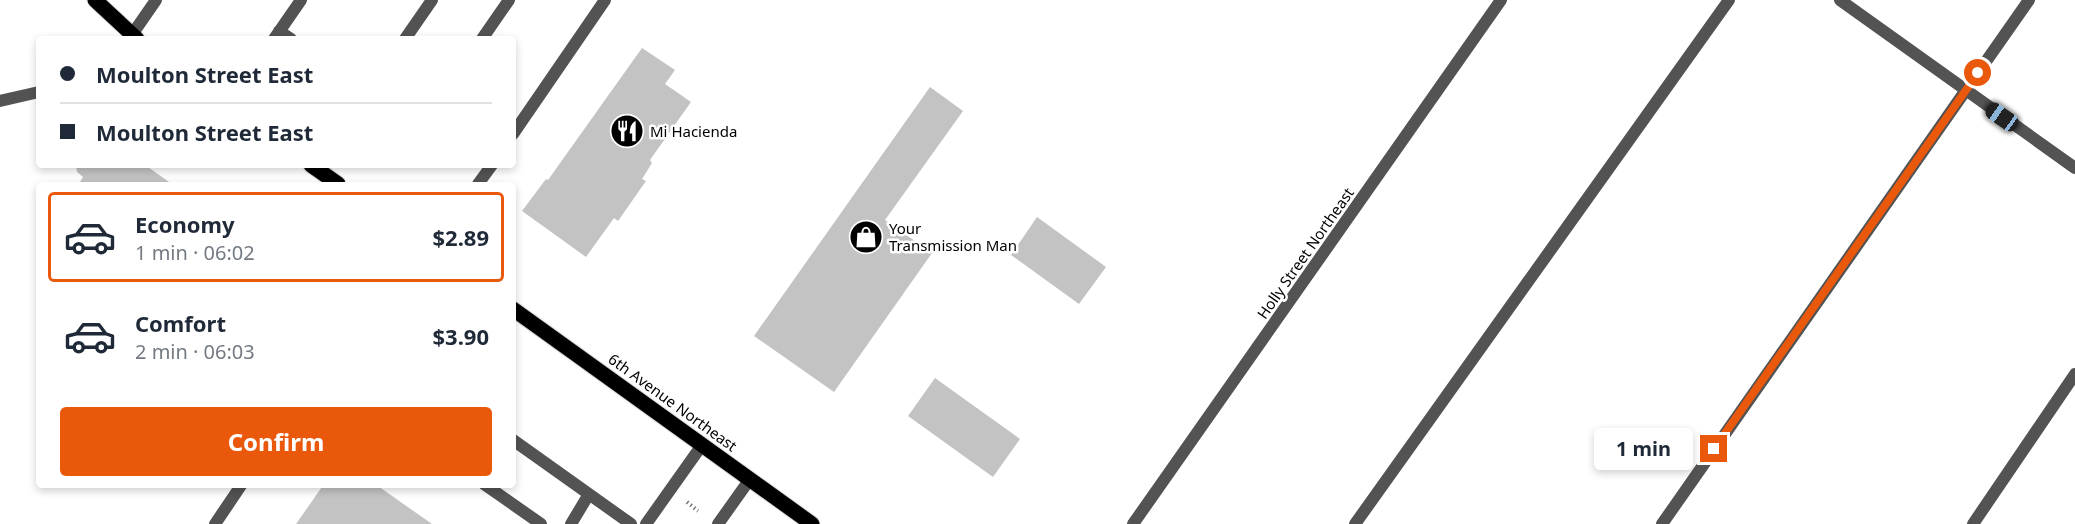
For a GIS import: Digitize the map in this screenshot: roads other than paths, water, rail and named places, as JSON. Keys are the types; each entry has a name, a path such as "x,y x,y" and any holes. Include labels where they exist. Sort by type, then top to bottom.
{"main road":[{"path":"95,0 130,36"},
{"path":"318,168 335,182"},
{"name":"6th Avenue Northeast","path":"516,311 812,524"}],"street":[{"path":"133,36 156,0"},
{"path":"277,35 301,0"},
{"path":"407,36 432,0"},
{"path":"484,36 509,0"},
{"path":"516,130 605,0"},
{"name":"Holly Street Northeast","path":"1133,524 1501,0"},
{"path":"1355,524 1730,0"},
{"path":"1840,0 2075,168"},
{"path":"1662,524 2029,0"},
{"path":"0,101 36,93"},
{"path":"479,182 490,168"},
{"path":"1973,524 2075,375"},
{"path":"516,442 631,524"},
{"path":"646,524 702,445"},
{"path":"718,524 750,479"},
{"path":"215,524 239,488"},
{"path":"490,488 541,524"},
{"path":"571,524 589,494"}],"place":[{"name":"Mi Hacienda","path":"627,131"},
{"name":"Your Transmission Man","path":"866,237"}]}
